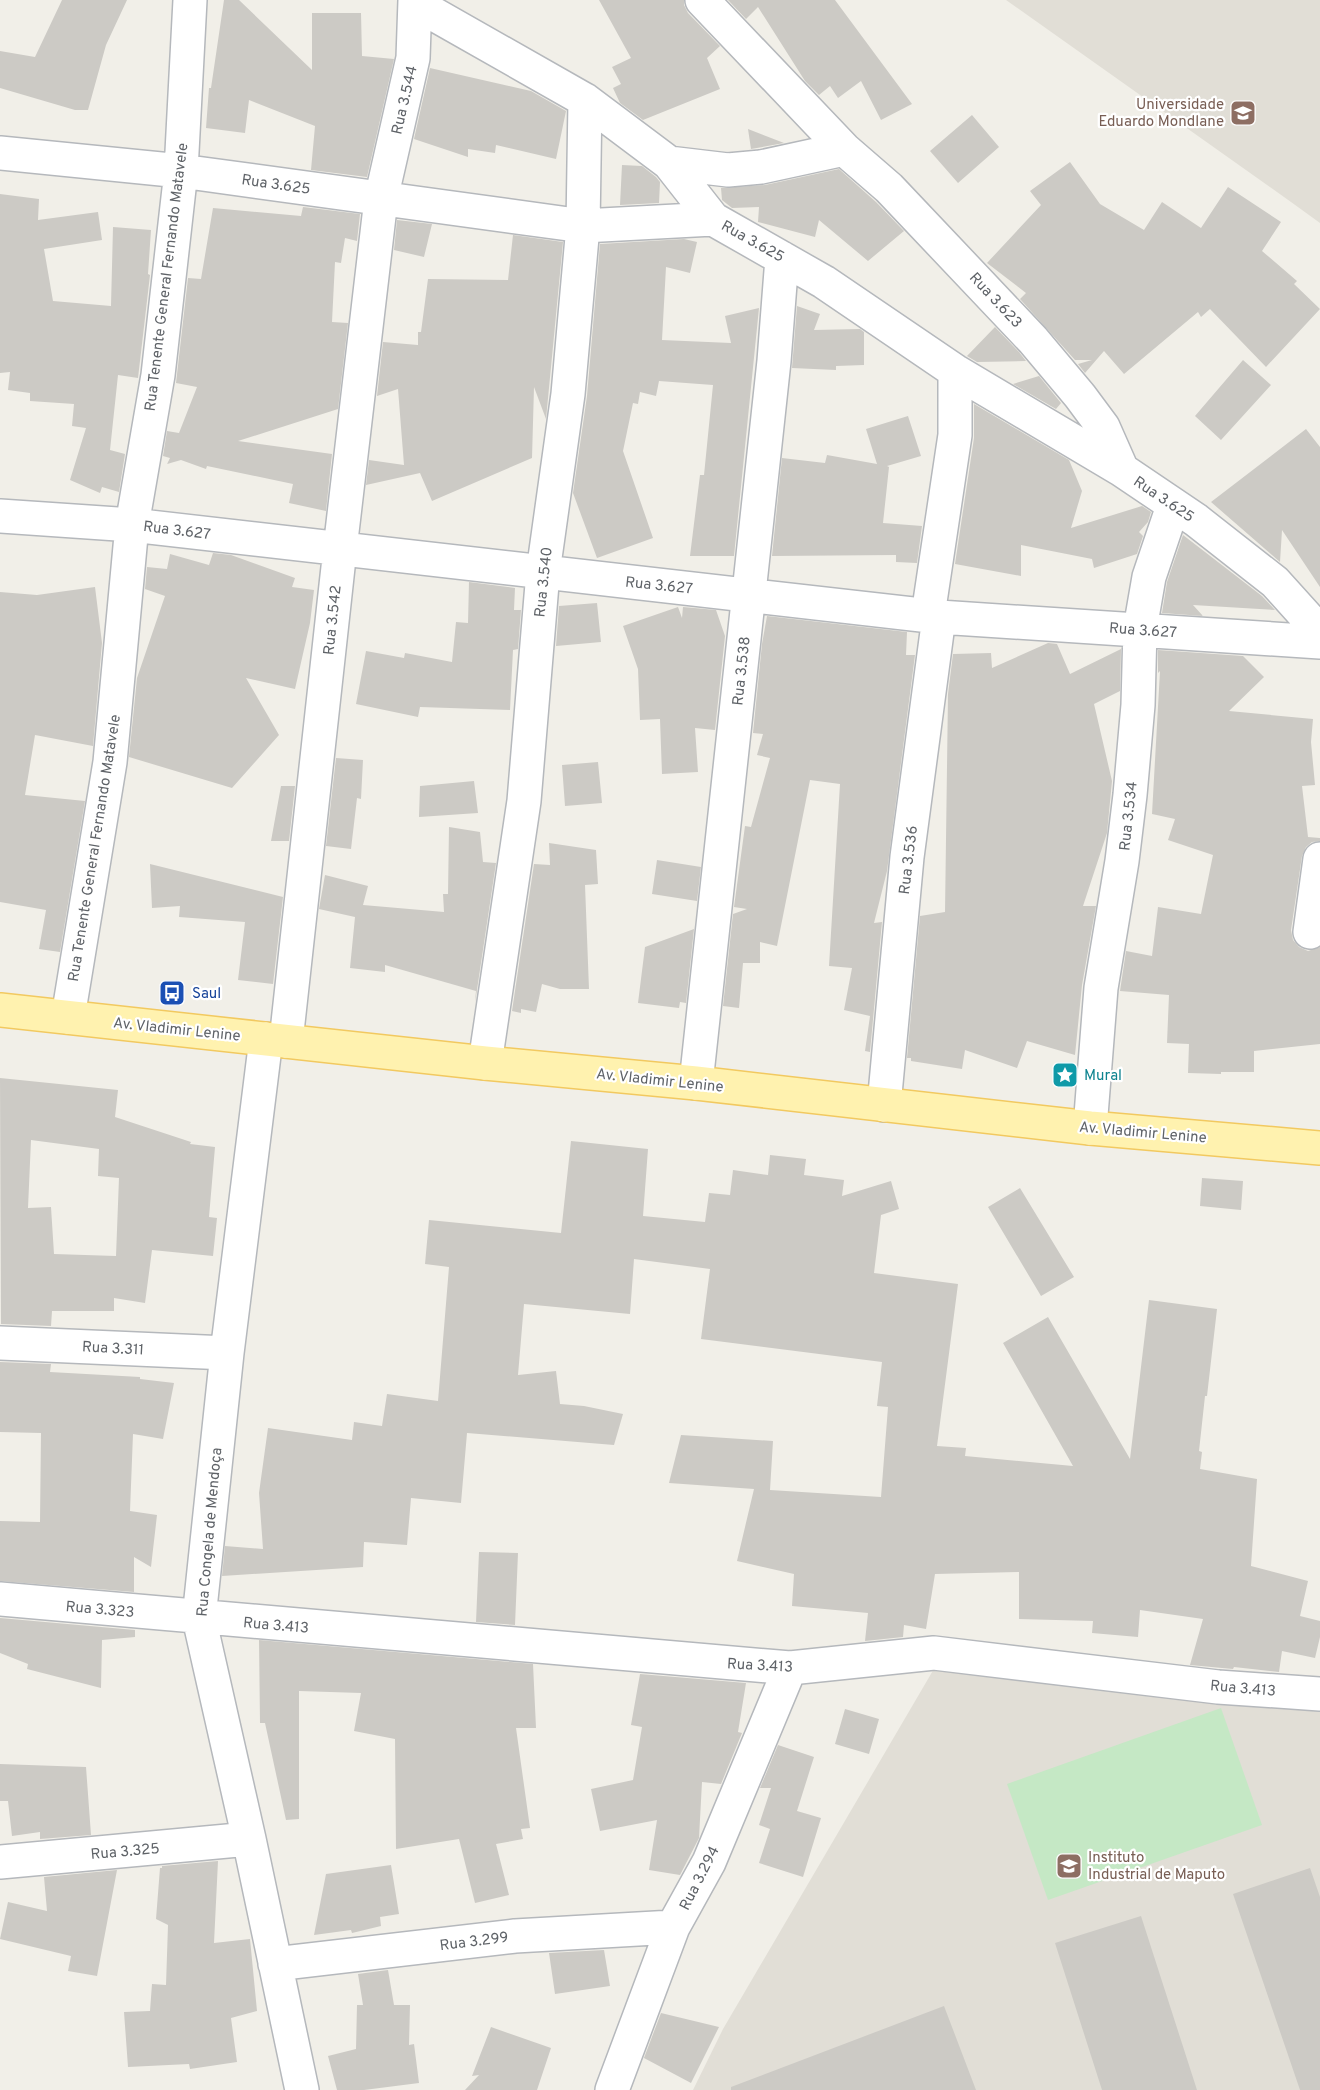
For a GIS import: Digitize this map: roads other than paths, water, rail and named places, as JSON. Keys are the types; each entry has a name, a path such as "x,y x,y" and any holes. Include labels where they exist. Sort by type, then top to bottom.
{"main road":[{"name":"Av. Vladimir Lenine","path":"0,1010 485,1063 696,1083 1090,1128 1320,1148"}],"street":[{"name":"Rua Tenente General Fernando Matavele","path":"68,1017 110,762 132,525 158,375 181,171 190,0"},
{"name":"Rua 3.623","path":"702,0 844,149 889,188 1033,340 1103,427 1122,470"},
{"path":"416,2 585,100 669,162 713,219"},
{"name":"Rua 3.544","path":"381,199 413,58 416,2"},
{"name":"Rua 3.540","path":"485,1063 524,801 543,572 568,394 583,226 585,100"},
{"path":"669,162 728,170 761,167 844,149"},
{"name":"Rua 3.625","path":"0,153 181,171 583,226 713,219 824,282 955,371 1122,470 1196,520 1275,582 1320,632"},
{"name":"Rua 3.542","path":"276,1040 340,549 381,199"},
{"name":"Rua 3.538","path":"696,1083 773,372 782,258"},
{"name":"Rua 3.536","path":"884,1105 907,857 955,435 955,371"},
{"name":"Rua 3.534","path":"1090,1128 1101,988 1131,795 1138,705 1140,630 1149,577 1173,506"},
{"name":"Rua 3.627","path":"0,516 132,525 934,616 1320,642"},
{"path":"1310,932 1320,859"},
{"name":"Rua Congela de Mendoça","path":"276,1040 226,1353 199,1618 302,2090"},
{"name":"Rua 3.311","path":"0,1343 226,1353"},
{"name":"Rua 3.323","path":"0,1599 199,1618"},
{"name":"Rua 3.413","path":"199,1618 790,1668 933,1653 1218,1687 1320,1695"},
{"name":"Rua 3.294","path":"612,2090 673,1927 709,1862 790,1668"},
{"name":"Rua 3.325","path":"0,1862 249,1839"},
{"name":"Rua 3.299","path":"275,1964 515,1936 673,1927"}],"place":[{"name":"Universidade Eduardo Mondlane","path":"1243,113"},
{"name":"Saul","path":"172,993"},
{"name":"Mural","path":"1065,1075"},
{"name":"Instituto Industrial de Maputo","path":"1069,1866"}]}
